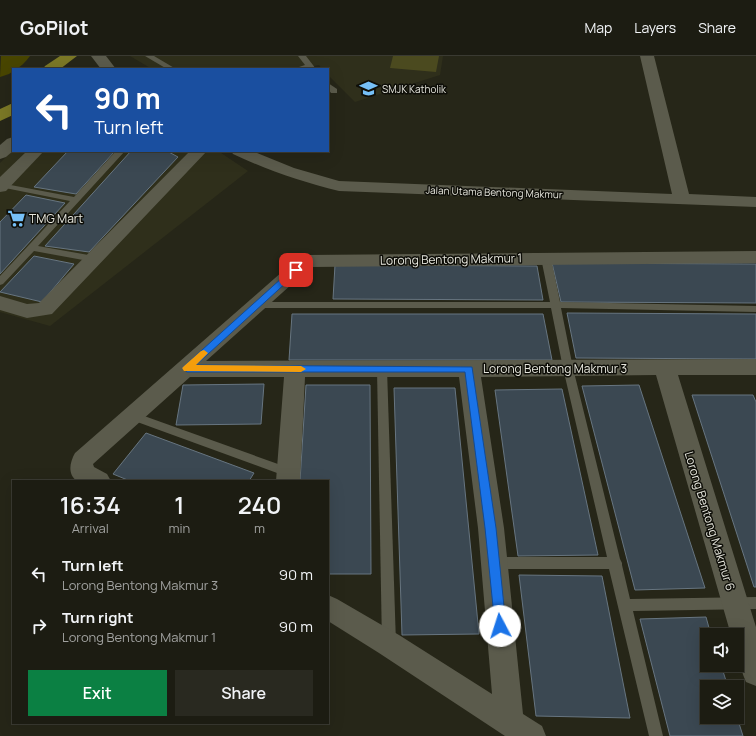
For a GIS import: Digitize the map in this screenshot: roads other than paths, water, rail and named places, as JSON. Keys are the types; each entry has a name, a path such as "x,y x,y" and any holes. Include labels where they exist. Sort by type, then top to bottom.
{"main road":[{"path":"53,68 74,62"},
{"path":"0,116 7,101"}],"street":[{"path":"98,56 108,68"},
{"path":"647,56 682,200"},
{"path":"0,154 12,143"},
{"path":"1,186 35,152"},
{"path":"0,303 27,311 45,309 196,152"},
{"name":"Jalan Utama Bentong Makmur","path":"241,152 261,161 321,182 339,186 756,202"},
{"name":"Lorong Bentong Makmur 1","path":"97,480 83,473 81,464 83,459 306,261 756,257"},
{"name":"Lorong Bentong Makmur 3","path":"187,368 469,369 756,367"},
{"name":"Lorong Bentong Makmur 6","path":"665,368 746,603 756,673"},
{"path":"288,477 295,369"},
{"path":"469,369 494,563 520,729"},
{"path":"329,608 390,644 520,729"}],"lane":[{"path":"150,56 170,68"},
{"path":"302,56 311,68"},
{"path":"329,86 334,92"},
{"path":"0,282 120,152"},
{"path":"1,186 76,200"},
{"path":"32,248 94,259"},
{"path":"546,258 568,368 616,563 656,736"},
{"path":"256,305 555,305 756,309"},
{"path":"382,369 390,644"},
{"path":"133,416 288,477"},
{"path":"494,563 616,563"},
{"path":"626,605 746,603"}],"waterway":[{"path":"0,69 17,56"}],"place":[{"name":"SMJK Katholik","path":"369,89"},
{"name":"TMG Mart","path":"16,218"}]}
